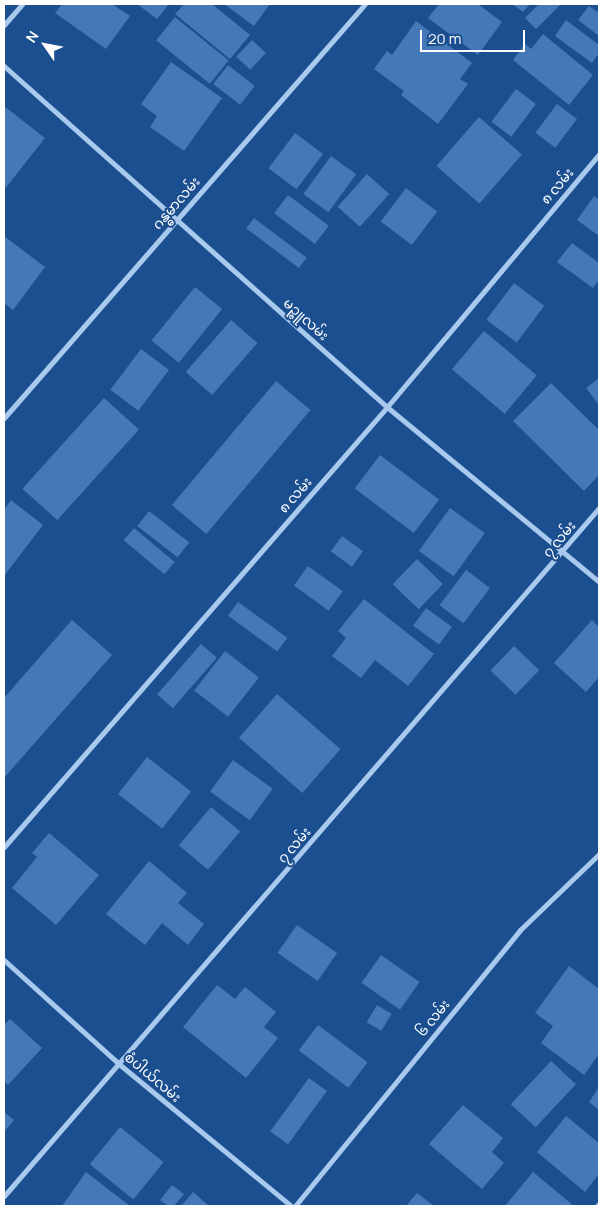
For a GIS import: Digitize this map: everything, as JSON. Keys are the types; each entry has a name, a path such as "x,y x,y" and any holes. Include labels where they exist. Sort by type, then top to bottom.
{"street":[{"path":"4,25 22,4"},
{"name":"ဂန္ဓမာလမ်း","path":"4,418 365,4"},
{"name":"မဉ္ဇူလမ်း","path":"4,66 387,407 599,582"},
{"name":"၈ လမ်း","path":"4,847 387,407 599,154"},
{"name":"၇ လမ်း","path":"4,1196 599,508"},
{"name":"၆ လမ်း","path":"293,1206 520,930 599,854"},
{"name":"စံပါယ်လမ်း","path":"4,960 119,1064 293,1206"}],"building":[{"path":"62,4 112,4 130,16 106,49 55,13"},
{"path":"137,4 169,4 157,19"},
{"path":"184,4 212,4 250,35 230,59 175,14"},
{"path":"224,4 270,4 254,26"},
{"path":"439,4 478,4 502,22 478,55 428,18"},
{"path":"512,4 530,4 523,12"},
{"path":"539,4 561,4 536,29 525,18"},
{"path":"589,6 599,13 599,36 578,20"},
{"path":"175,17 229,60 210,84 156,40"},
{"path":"566,20 599,45 599,53 592,63 555,36"},
{"path":"416,21 472,63 460,79 468,84 438,124 401,95 404,91 374,69 387,51 392,55"},
{"path":"543,34 593,75 569,105 513,60 525,44 531,49"},
{"path":"252,40 266,53 250,70 236,57"},
{"path":"171,62 222,98 184,151 150,127 157,116 141,104"},
{"path":"228,65 255,86 240,105 213,84"},
{"path":"516,89 536,104 511,137 491,122"},
{"path":"557,104 577,119 555,148 535,133"},
{"path":"4,106 45,138 4,190"},
{"path":"479,117 522,154 479,203 436,166"},
{"path":"295,133 323,154 296,189 269,168"},
{"path":"331,156 356,174 328,212 303,194"},
{"path":"367,174 389,194 360,227 338,207"},
{"path":"406,188 437,211 412,245 381,222"},
{"path":"288,195 329,226 315,244 274,213"},
{"path":"594,196 599,200 599,236 577,220"},
{"path":"254,218 307,258 299,268 246,228"},
{"path":"4,236 45,267 13,310 4,303"},
{"path":"572,243 599,263 599,280 593,288 557,262"},
{"path":"514,283 544,306 517,343 486,320"},
{"path":"195,287 222,309 179,363 152,341"},
{"path":"231,320 257,343 212,395 186,372"},
{"path":"484,331 537,375 505,414 452,369"},
{"path":"141,349 169,370 138,411 110,390"},
{"path":"599,378 599,405 586,388"},
{"path":"276,381 310,410 206,534 172,505"},
{"path":"551,383 599,430 599,475 584,491 513,421"},
{"path":"104,398 139,429 57,520 22,489"},
{"path":"380,455 439,500 414,533 355,489"},
{"path":"11,500 43,525 4,576 4,510"},
{"path":"450,508 485,533 454,576 419,551"},
{"path":"149,511 189,542 177,557 137,526"},
{"path":"134,528 175,562 164,574 124,540"},
{"path":"342,536 363,551 352,567 331,551"},
{"path":"417,559 443,584 419,609 393,584"},
{"path":"308,566 343,591 329,611 294,585"},
{"path":"466,570 490,588 463,623 440,605"},
{"path":"364,599 434,654 408,686 375,660 361,678 332,656 346,638 338,631"},
{"path":"238,602 287,638 277,652 228,616"},
{"path":"426,608 452,627 439,645 413,626"},
{"path":"72,620 112,655 4,778 4,698"},
{"path":"592,620 599,627 599,677 586,692 554,663"},
{"path":"201,644 217,658 173,708 157,695"},
{"path":"514,646 539,670 516,695 490,670"},
{"path":"225,651 259,677 228,717 194,690"},
{"path":"277,694 340,749 302,793 239,738"},
{"path":"147,757 191,791 162,829 118,794"},
{"path":"233,760 273,789 250,820 210,792"},
{"path":"211,807 240,831 208,870 179,845"},
{"path":"49,833 99,875 56,925 12,888 37,857 32,853"},
{"path":"149,861 187,893 178,903 204,924 188,945 162,923 145,945 106,914"},
{"path":"297,925 337,953 318,981 277,953"},
{"path":"381,955 420,982 400,1010 361,983"},
{"path":"569,966 599,989 599,1054 584,1075 541,1043 553,1026 535,1013"},
{"path":"217,985 235,999 245,987 276,1012 264,1027 278,1038 246,1078 183,1027"},
{"path":"377,1005 392,1014 381,1031 367,1022"},
{"path":"10,1019 42,1048 8,1085 4,1081 4,1025"},
{"path":"318,1025 368,1062 348,1088 299,1051"},
{"path":"551,1061 576,1084 536,1127 511,1104"},
{"path":"309,1078 327,1091 288,1144 270,1131"},
{"path":"599,1087 599,1110 589,1102"},
{"path":"463,1105 503,1138 492,1152 504,1163 482,1189 429,1144"},
{"path":"4,1112 14,1120 4,1132"},
{"path":"566,1116 599,1143 599,1174 585,1192 537,1152"},
{"path":"120,1127 164,1162 133,1200 90,1164"},
{"path":"86,1172 130,1206 62,1206"},
{"path":"533,1172 574,1206 505,1206"},
{"path":"172,1185 184,1194 174,1206 168,1206 160,1200"},
{"path":"193,1192 209,1206 181,1206"},
{"path":"417,1193 434,1206 406,1206"}]}
